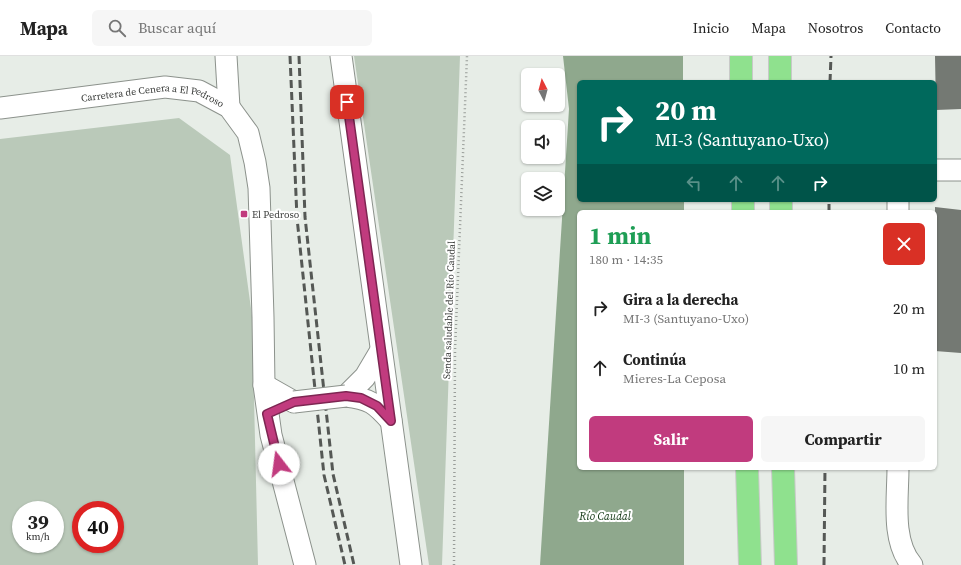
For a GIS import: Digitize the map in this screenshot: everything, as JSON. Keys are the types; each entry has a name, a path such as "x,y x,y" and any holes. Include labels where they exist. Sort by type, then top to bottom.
{"highway":[{"path":"741,56 741,80"},
{"path":"780,56 780,80"},
{"path":"747,470 750,565"},
{"path":"783,470 786,565"}],"street":[{"path":"226,56 229,107"},
{"path":"341,56 411,565"},
{"name":"Carretera de Cenera a El Pedroso","path":"0,108 165,87 199,91 229,107 248,133 256,162 258,182 263,310 264,385 267,414 271,435 305,565"},
{"path":"937,170 961,170"},
{"path":"346,396 365,377 381,350"},
{"path":"264,385 294,402"},
{"path":"267,414 294,402 346,396 361,398 377,406 391,421"},
{"path":"898,470 898,528 901,545 912,565"}],"path":[{"name":"Senda saludable del Río Caudal","path":"454,565 455,350 467,56"}],"shaded area":[{"path":"354,56 460,56 442,565 429,565"},
{"path":"179,118 230,155 252,316 258,565 0,565 0,139"}],"water":[{"name":"Río Caudal","path":"563,56 683,56 683,80 577,80 577,202 684,202 684,210 577,210 577,470 684,470 684,565 540,565 562,216 565,216 565,172 569,109"}],"building":[{"path":"935,56 961,56 961,109 937,110 937,80 935,80"},
{"path":"935,207 961,210 961,353 937,351 937,210 935,210"}],"railway":[{"path":"290,56 297,218 324,475 345,565"},
{"path":"299,56 305,217 333,474 354,565"},
{"path":"830,80 831,56"},
{"path":"829,202 829,210"},
{"path":"824,565 825,470"}],"place":[{"name":"El Pedroso","path":"244,214"}],"route":[{"path":"279,464 267,414 294,402 346,396 361,398 377,406 391,421 347,102"}]}
